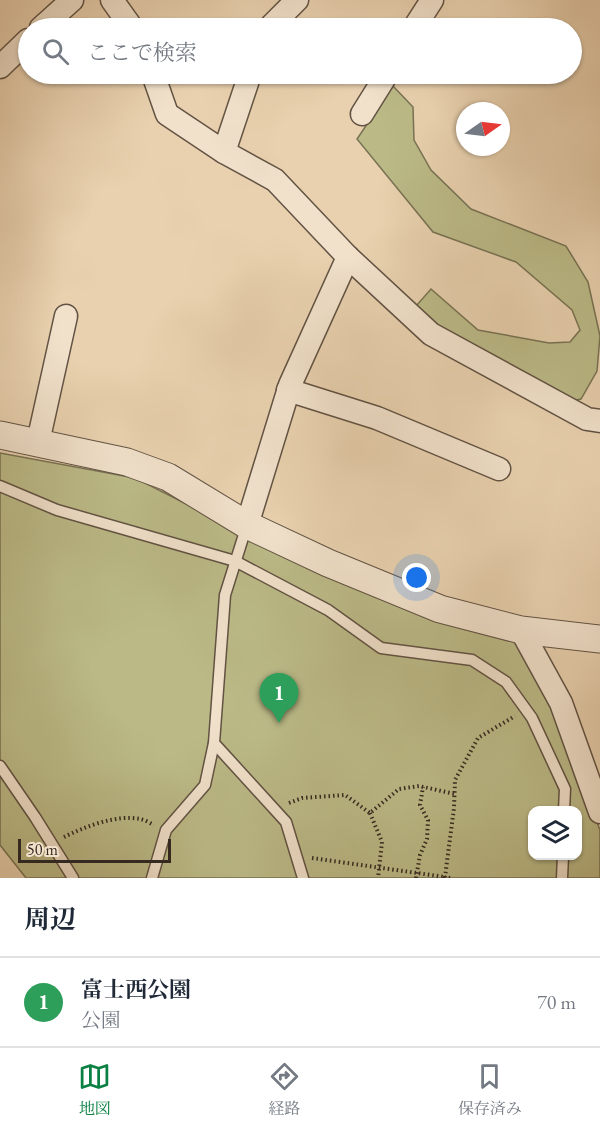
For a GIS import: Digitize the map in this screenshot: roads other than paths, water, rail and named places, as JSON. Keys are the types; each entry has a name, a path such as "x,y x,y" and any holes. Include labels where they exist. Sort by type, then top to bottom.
{"street":[{"path":"52,18 72,0"},
{"path":"112,0 125,18"},
{"path":"278,18 297,0"},
{"path":"420,18 432,0"},
{"path":"0,67 18,50"},
{"path":"156,84 167,114 224,152 275,180 348,256 431,334 587,419 600,421"},
{"path":"224,152 247,84"},
{"path":"362,114 381,84"},
{"path":"247,525 288,390 348,256"},
{"path":"38,442 66,316"},
{"path":"288,390 377,418 499,469"},
{"path":"0,435 127,462 168,477 247,525 328,563 440,609 521,630 600,639"},
{"path":"521,630 561,703 600,812"}],"lane":[{"path":"0,486 57,510 235,561 328,610 381,648 472,660 506,682 532,718 565,789 564,806"},
{"path":"152,878 166,830 205,785 214,743 225,595 247,525"},
{"path":"214,743 286,822 303,878"},
{"path":"0,766 74,878"},
{"path":"562,878 563,860"}],"place":[{"name":"富士西公園","path":"279,723"}]}
